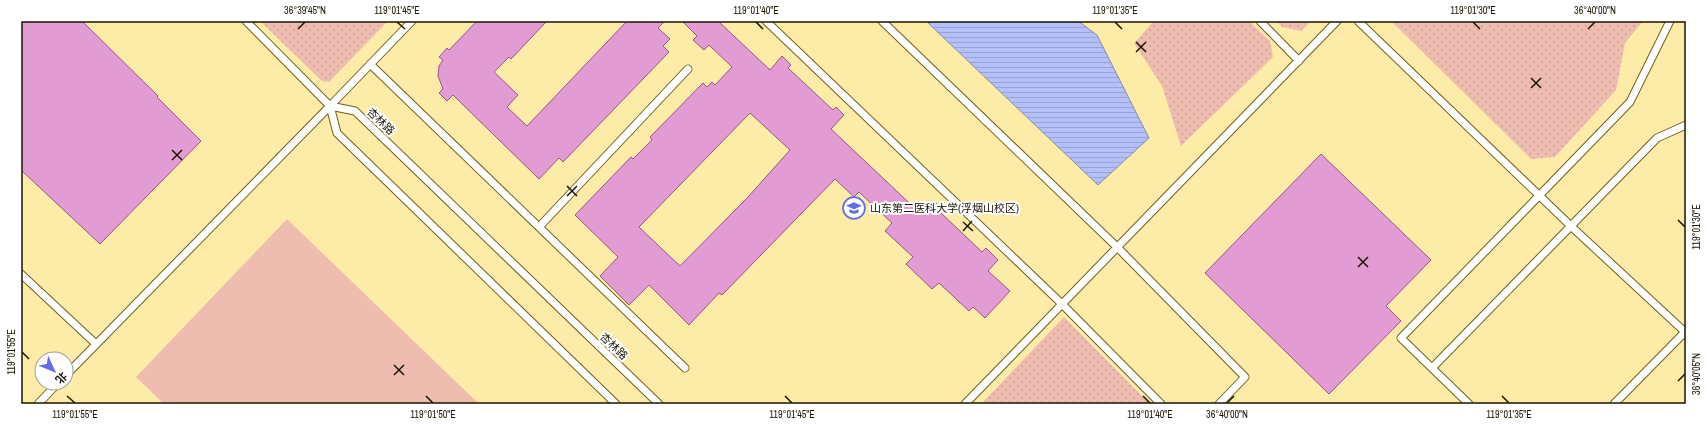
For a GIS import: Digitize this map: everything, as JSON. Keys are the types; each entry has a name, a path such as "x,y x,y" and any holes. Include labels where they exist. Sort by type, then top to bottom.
{"lane":[{"path":"246,21 330,106 337,133 616,404"},
{"path":"74,367 412,21"},
{"path":"766,21 1062,304 1161,404"},
{"path":"882,21 1117,248 1245,377 1219,404"},
{"path":"1260,21 1299,61"},
{"path":"965,404 1338,21"},
{"path":"1358,21 1539,196 1685,332 1614,404"},
{"path":"1469,404 1401,338 1630,102 1670,21"},
{"path":"370,64 685,368"},
{"path":"539,227 688,69"},
{"name":"杏林路","path":"330,106 355,111 659,404"},
{"path":"1432,368 1658,138 1686,125"},
{"path":"21,274 96,344"},
{"path":"38,404 50,391"}],"shaded area":[{"path":"260,21 388,21 329,82 322,81"},
{"path":"1154,21 1249,21 1270,41 1273,57 1181,146 1162,86 1134,43"},
{"path":"1277,21 1311,21 1301,31 1282,27"},
{"path":"1391,21 1643,21 1625,43 1616,90 1555,157 1531,159"},
{"path":"287,219 479,404 164,404 136,377"},
{"path":"1064,317 1150,404 981,404"}],"water":[{"path":"926,21 1078,21 1097,35 1149,138 1098,185"}],"building":[{"path":"21,21 82,21 201,141 100,244 21,170"},
{"path":"477,21 547,21 511,59 509,57 494,72 518,95 507,107 527,126 627,21 665,21 658,28 670,39 663,46 669,52 563,162 559,158 539,179 453,95 447,101 439,93 443,89 438,76 439,66 443,60 439,57 447,48 449,50"},
{"path":"682,21 718,21 770,70 782,56 791,65 788,68 833,110 836,107 844,115 831,129 922,215 935,202 943,210 940,212 982,252 986,248 998,260 988,271 1010,291 985,318 973,307 969,311 939,283 932,289 906,264 913,257 885,231 892,223 859,192 854,197 835,179 722,295 719,293 689,325 649,285 629,305 600,276 618,257 575,215 631,157 633,159 652,140 650,137 703,83 707,87 712,82 715,85 732,67 709,45 704,50 693,40 697,36","holes":["750,113 790,150 748,197 680,266 639,227"]},
{"path":"1321,154 1431,260 1386,306 1401,321 1329,394 1205,273"}],"place":[{"name":"山东第二医科大学(浮烟山校区)","path":"854,208"}]}
